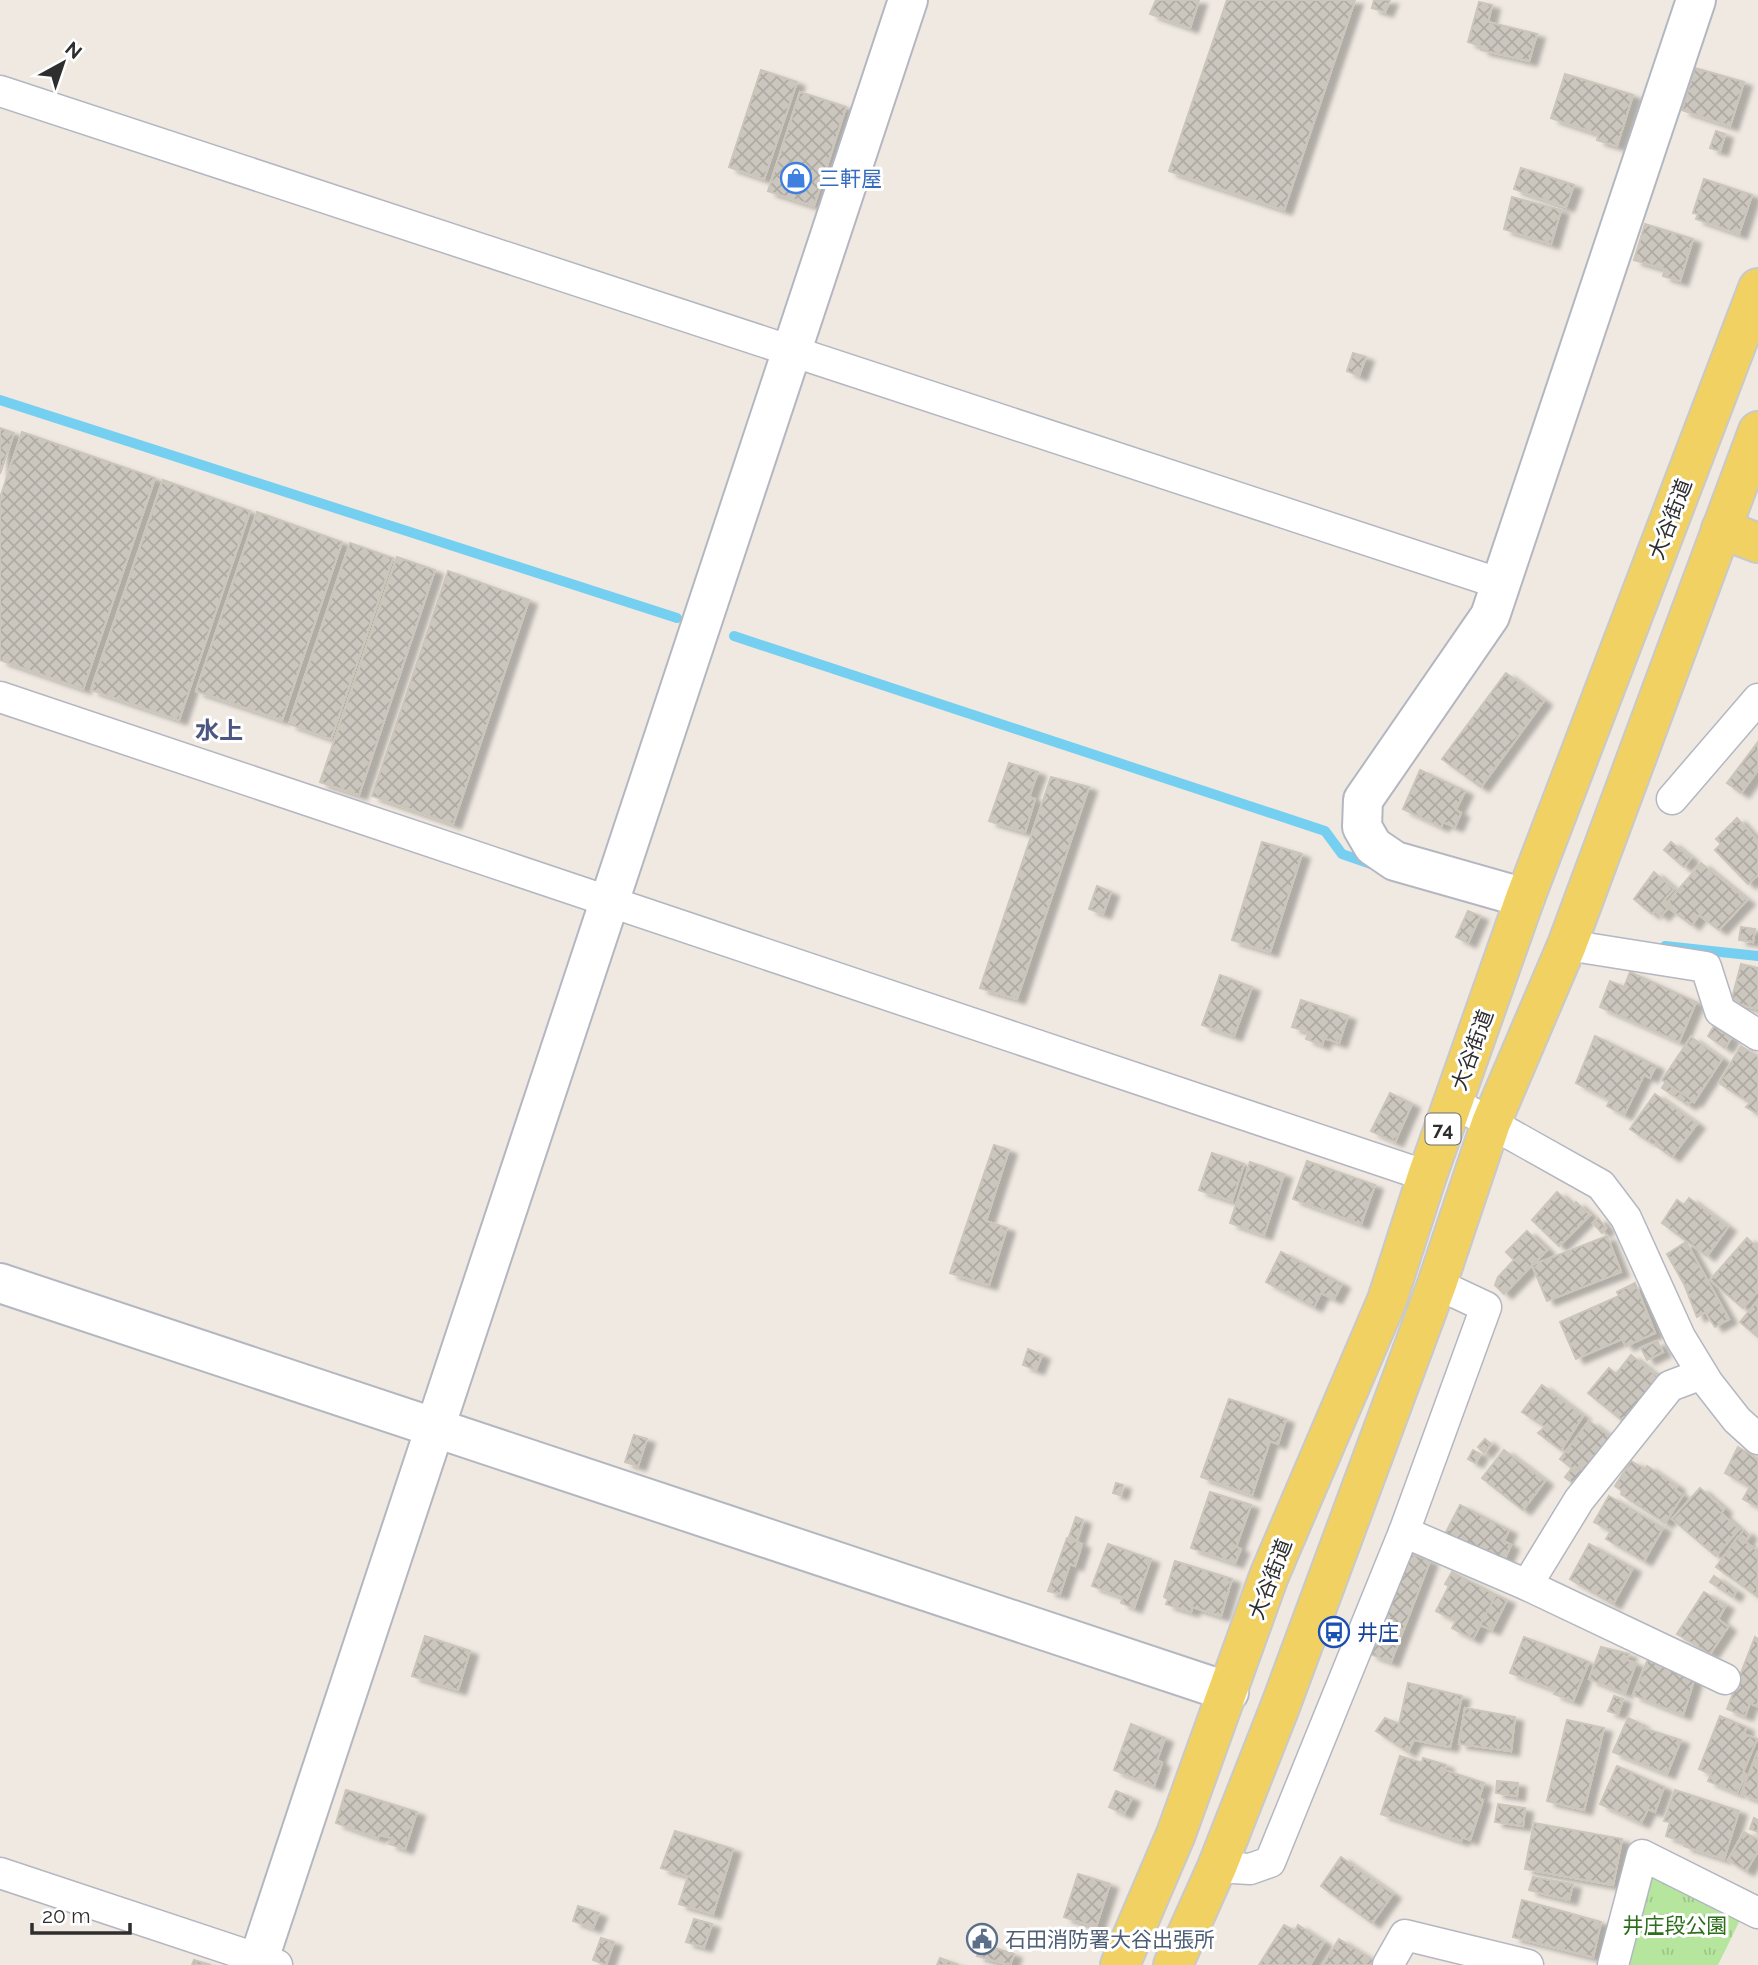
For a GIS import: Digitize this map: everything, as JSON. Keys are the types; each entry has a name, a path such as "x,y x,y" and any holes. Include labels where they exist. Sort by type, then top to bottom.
{"main road":[{"name":"大谷街道","path":"1120,1965 1176,1834 1269,1576 1387,1300 1427,1177 1525,898 1758,288"},
{"name":"74","path":"1173,1965 1217,1867 1437,1284 1491,1123 1567,944 1758,431"},
{"path":"1721,529 1758,543"}],"street":[{"path":"0,1873 264,1963 435,1429 908,0"},
{"path":"1525,898 1395,861 1373,846 1362,827 1363,800 1490,616 1696,0"},
{"path":"0,91 1501,584"},
{"path":"0,697 1427,1177"},
{"path":"1672,799 1758,699"},
{"path":"1567,944 1706,967 1720,1011 1758,1035"},
{"path":"1453,1102 1601,1185 1626,1219 1680,1337 1702,1374 1737,1420 1758,1439"},
{"path":"0,1283 1229,1692"},
{"path":"1217,1867 1250,1869 1270,1862 1404,1532 1486,1307 1437,1284"},
{"path":"1527,1585 1579,1500 1670,1385 1702,1374"},
{"path":"1404,1532 1527,1585 1725,1679"},
{"path":"1613,1965 1642,1855 1758,1913"},
{"path":"1388,1965 1405,1935 1528,1965"}],"green space":[{"name":"井庄段公園","path":"1661,1871 1743,1914 1718,1965 1620,1965 1647,1875"}],"building":[{"path":"1156,0 1199,0 1190,28 1150,14"},
{"path":"1227,0 1355,0 1284,210 1169,171"},
{"path":"1374,0 1390,0 1385,12 1372,8"},
{"path":"1479,2 1492,5 1488,22 1537,34 1529,61 1481,50 1481,46 1468,42"},
{"path":"1695,68 1744,82 1730,126 1682,110"},
{"path":"761,70 797,82 764,179 729,167"},
{"path":"1565,74 1633,95 1617,146 1597,140 1599,134 1551,118"},
{"path":"800,92 846,107 814,206 768,191"},
{"path":"1716,131 1725,134 1720,151 1710,148"},
{"path":"1521,168 1574,185 1566,207 1514,189"},
{"path":"1704,179 1752,195 1739,234 1696,219 1698,214 1693,213"},
{"path":"1512,197 1561,210 1551,244 1504,229"},
{"path":"1645,224 1693,239 1680,281 1663,276 1665,269 1634,260"},
{"path":"1353,353 1366,357 1359,376 1347,371"},
{"path":"0,428 14,433 0,474"},
{"path":"22,432 155,478 83,689 0,660 0,498"},
{"path":"163,480 250,511 179,720 91,690"},
{"path":"257,512 342,542 282,720 196,691"},
{"path":"350,543 393,558 331,739 289,724"},
{"path":"397,557 435,570 359,795 320,782"},
{"path":"448,571 529,600 453,824 372,796"},
{"path":"1506,673 1544,701 1481,787 1442,759"},
{"path":"1758,742 1758,770 1741,793 1727,783"},
{"path":"1009,763 1038,772 1029,797 1035,799 1025,832 989,821"},
{"path":"1420,770 1465,791 1456,810 1461,813 1455,827 1443,822 1441,827 1403,809"},
{"path":"1051,777 1089,787 1017,999 980,988"},
{"path":"1737,818 1758,841 1758,875 1748,884 1715,850 1721,844 1716,839"},
{"path":"1262,842 1302,854 1270,952 1232,940"},
{"path":"1671,842 1691,858 1684,867 1664,850"},
{"path":"1701,863 1747,900 1719,930 1699,915 1692,925 1670,909 1672,906 1668,902"},
{"path":"1654,872 1674,889 1664,900 1670,906 1661,916 1655,910 1652,914 1634,899"},
{"path":"1097,886 1111,892 1103,914 1089,909"},
{"path":"1468,911 1480,916 1468,943 1456,937"},
{"path":"1741,927 1755,929 1753,942 1739,940"},
{"path":"1741,964 1758,968 1758,1009 1731,1002"},
{"path":"1630,972 1696,1002 1679,1042 1600,1007 1610,981 1624,987"},
{"path":"1220,975 1252,987 1234,1036 1202,1025"},
{"path":"1301,1000 1348,1016 1339,1043 1324,1038 1322,1045 1306,1039 1309,1032 1292,1027"},
{"path":"1714,1026 1731,1038 1725,1048 1708,1036"},
{"path":"1595,1036 1656,1066 1650,1078 1644,1075 1624,1115 1607,1106 1610,1100 1576,1083"},
{"path":"1691,1037 1722,1059 1694,1102 1662,1080"},
{"path":"1741,1046 1758,1057 1758,1114 1746,1107 1750,1103 1719,1083"},
{"path":"1665,1083 1692,1100 1688,1105 1662,1088"},
{"path":"1390,1093 1412,1104 1395,1142 1371,1131"},
{"path":"1655,1094 1697,1124 1672,1157 1655,1145 1658,1142 1651,1137 1648,1141 1630,1129"},
{"path":"994,1145 1009,1150 986,1221 1007,1228 989,1285 950,1273"},
{"path":"1212,1153 1244,1164 1232,1201 1199,1190"},
{"path":"1307,1161 1375,1185 1361,1224 1293,1199"},
{"path":"1250,1162 1284,1174 1264,1235 1230,1223"},
{"path":"1557,1192 1573,1206 1576,1202 1590,1215 1559,1246 1532,1220"},
{"path":"1689,1198 1728,1227 1707,1256 1662,1223 1677,1200 1684,1205"},
{"path":"1598,1218 1606,1228 1602,1233 1593,1223"},
{"path":"1527,1231 1547,1250 1504,1294 1495,1285 1498,1277 1514,1260 1506,1252"},
{"path":"1607,1236 1621,1272 1547,1301 1532,1265"},
{"path":"1747,1238 1758,1248 1758,1291 1743,1308 1710,1280"},
{"path":"1686,1242 1729,1319 1715,1327 1705,1312 1697,1317 1684,1284 1667,1254"},
{"path":"1281,1252 1342,1284 1334,1299 1321,1293 1314,1307 1266,1282"},
{"path":"1635,1283 1655,1333 1626,1346 1622,1339 1576,1359 1560,1322 1619,1296 1617,1292"},
{"path":"1758,1300 1758,1337 1740,1322"},
{"path":"1657,1341 1663,1352 1647,1360 1641,1348"},
{"path":"1028,1349 1042,1355 1036,1370 1023,1365"},
{"path":"1631,1355 1659,1378 1623,1421 1588,1393 1609,1368 1616,1374"},
{"path":"1542,1385 1583,1416 1561,1450 1538,1433 1545,1427 1522,1412"},
{"path":"1229,1399 1286,1419 1278,1444 1270,1441 1252,1495 1201,1477"},
{"path":"1589,1421 1611,1437 1585,1472 1579,1467 1576,1471 1560,1459"},
{"path":"634,1435 647,1439 638,1466 625,1462"},
{"path":"1485,1439 1491,1444 1484,1453 1478,1447"},
{"path":"1738,1447 1758,1459 1758,1507 1743,1499 1750,1487 1725,1473"},
{"path":"1473,1450 1480,1454 1475,1463 1468,1459"},
{"path":"1504,1450 1545,1481 1523,1510 1482,1478"},
{"path":"1631,1461 1645,1469 1647,1466 1677,1486 1675,1490 1683,1495 1665,1523 1621,1494 1622,1491 1615,1486"},
{"path":"1579,1467 1585,1472 1575,1485 1565,1477 1572,1468 1576,1471"},
{"path":"1116,1483 1123,1485 1120,1495 1113,1493"},
{"path":"1700,1488 1724,1509 1721,1513 1739,1529 1716,1556 1672,1519"},
{"path":"1210,1492 1251,1505 1236,1547 1241,1549 1235,1563 1191,1548"},
{"path":"1609,1496 1663,1528 1644,1561 1606,1539 1611,1531 1594,1522"},
{"path":"1460,1505 1509,1530 1504,1541 1511,1545 1502,1565 1445,1534"},
{"path":"1076,1517 1083,1520 1077,1540 1069,1537"},
{"path":"1744,1530 1749,1535 1744,1542 1739,1537"},
{"path":"1738,1537 1758,1551 1757,1596 1716,1567"},
{"path":"1067,1538 1082,1544 1075,1566 1070,1564 1060,1594 1048,1591"},
{"path":"1108,1544 1151,1559 1134,1608 1121,1603 1123,1597 1092,1586"},
{"path":"1589,1544 1633,1568 1613,1604 1570,1579"},
{"path":"1409,1553 1430,1561 1391,1662 1370,1654"},
{"path":"1175,1561 1232,1579 1221,1616 1192,1607 1191,1612 1166,1604 1168,1599 1164,1597"},
{"path":"1452,1572 1496,1595 1473,1639 1452,1628 1456,1621 1436,1611 1449,1586 1445,1584"},
{"path":"1714,1576 1736,1591 1733,1597 1710,1582"},
{"path":"1704,1592 1726,1605 1718,1619 1728,1627 1710,1654 1677,1634"},
{"path":"1496,1595 1507,1600 1492,1630 1480,1625"},
{"path":"425,1636 470,1651 458,1690 412,1676"},
{"path":"1524,1637 1589,1662 1573,1701 1554,1694 1556,1690 1510,1673"},
{"path":"1755,1637 1758,1639 1758,1707 1750,1703 1745,1716 1727,1709"},
{"path":"1601,1647 1629,1654 1626,1660 1636,1663 1625,1693 1589,1679"},
{"path":"1648,1659 1695,1677 1683,1715 1633,1695"},
{"path":"1408,1683 1462,1696 1450,1747 1414,1740 1408,1752 1376,1731 1385,1718 1399,1724"},
{"path":"1614,1696 1623,1699 1618,1714 1608,1711"},
{"path":"1465,1708 1515,1717 1511,1751 1459,1744"},
{"path":"1720,1716 1746,1727 1744,1734 1757,1739 1743,1772 1746,1775 1737,1793 1708,1781 1711,1774 1699,1769"},
{"path":"1628,1718 1641,1724 1640,1727 1681,1740 1667,1774 1613,1752"},
{"path":"1567,1720 1604,1728 1584,1810 1547,1801"},
{"path":"1131,1724 1165,1738 1157,1760 1162,1763 1154,1786 1114,1770"},
{"path":"1758,1751 1758,1800 1741,1794"},
{"path":"1400,1756 1422,1763 1423,1758 1446,1765 1444,1770 1484,1783 1479,1798 1483,1800 1470,1840 1462,1837 1461,1841 1381,1814"},
{"path":"1617,1766 1664,1787 1655,1812 1648,1809 1641,1823 1600,1804"},
{"path":"1497,1781 1518,1783 1517,1796 1496,1793"},
{"path":"346,1790 417,1812 405,1849 389,1844 392,1838 379,1835 378,1838 336,1823"},
{"path":"1675,1790 1739,1811 1724,1859 1684,1846 1685,1842 1666,1836 1670,1822 1664,1821"},
{"path":"1116,1791 1132,1798 1124,1814 1109,1807"},
{"path":"1498,1804 1525,1808 1523,1826 1495,1822"},
{"path":"1754,1818 1758,1820 1758,1832 1750,1829"},
{"path":"1534,1823 1622,1839 1613,1885 1525,1869"},
{"path":"675,1831 733,1849 713,1914 679,1904 688,1876 661,1868"},
{"path":"1744,1832 1758,1840 1758,1851 1746,1871 1728,1860"},
{"path":"1341,1857 1393,1894 1372,1923 1321,1886"},
{"path":"1078,1874 1110,1884 1096,1927 1064,1917"},
{"path":"1533,1877 1573,1884 1569,1900 1529,1890"},
{"path":"1522,1900 1601,1922 1593,1957 1513,1937"},
{"path":"578,1906 599,1913 593,1928 573,1921"},
{"path":"694,1919 712,1924 704,1947 686,1942"},
{"path":"1284,1925 1295,1931 1298,1925 1324,1942 1310,1965 1259,1965"},
{"path":"601,1938 614,1942 606,1965 593,1960"},
{"path":"1339,1939 1381,1965 1323,1965"},
{"path":"981,1944 1014,1954 1010,1965 977,1956"},
{"path":"940,1958 959,1965 937,1965"},
{"path":"194,1960 211,1965 192,1965"}],"waterway":[{"path":"0,400 677,618"},
{"path":"734,636 1325,831 1342,854 1371,864"},
{"path":"1665,946 1758,956"}],"place":[{"name":"三軒屋","path":"796,178"},
{"name":"井庄","path":"1334,1632"},
{"name":"石田消防署大谷出張所","path":"982,1939"}],"district":[{"name":"水上","path":"219,730"}]}
